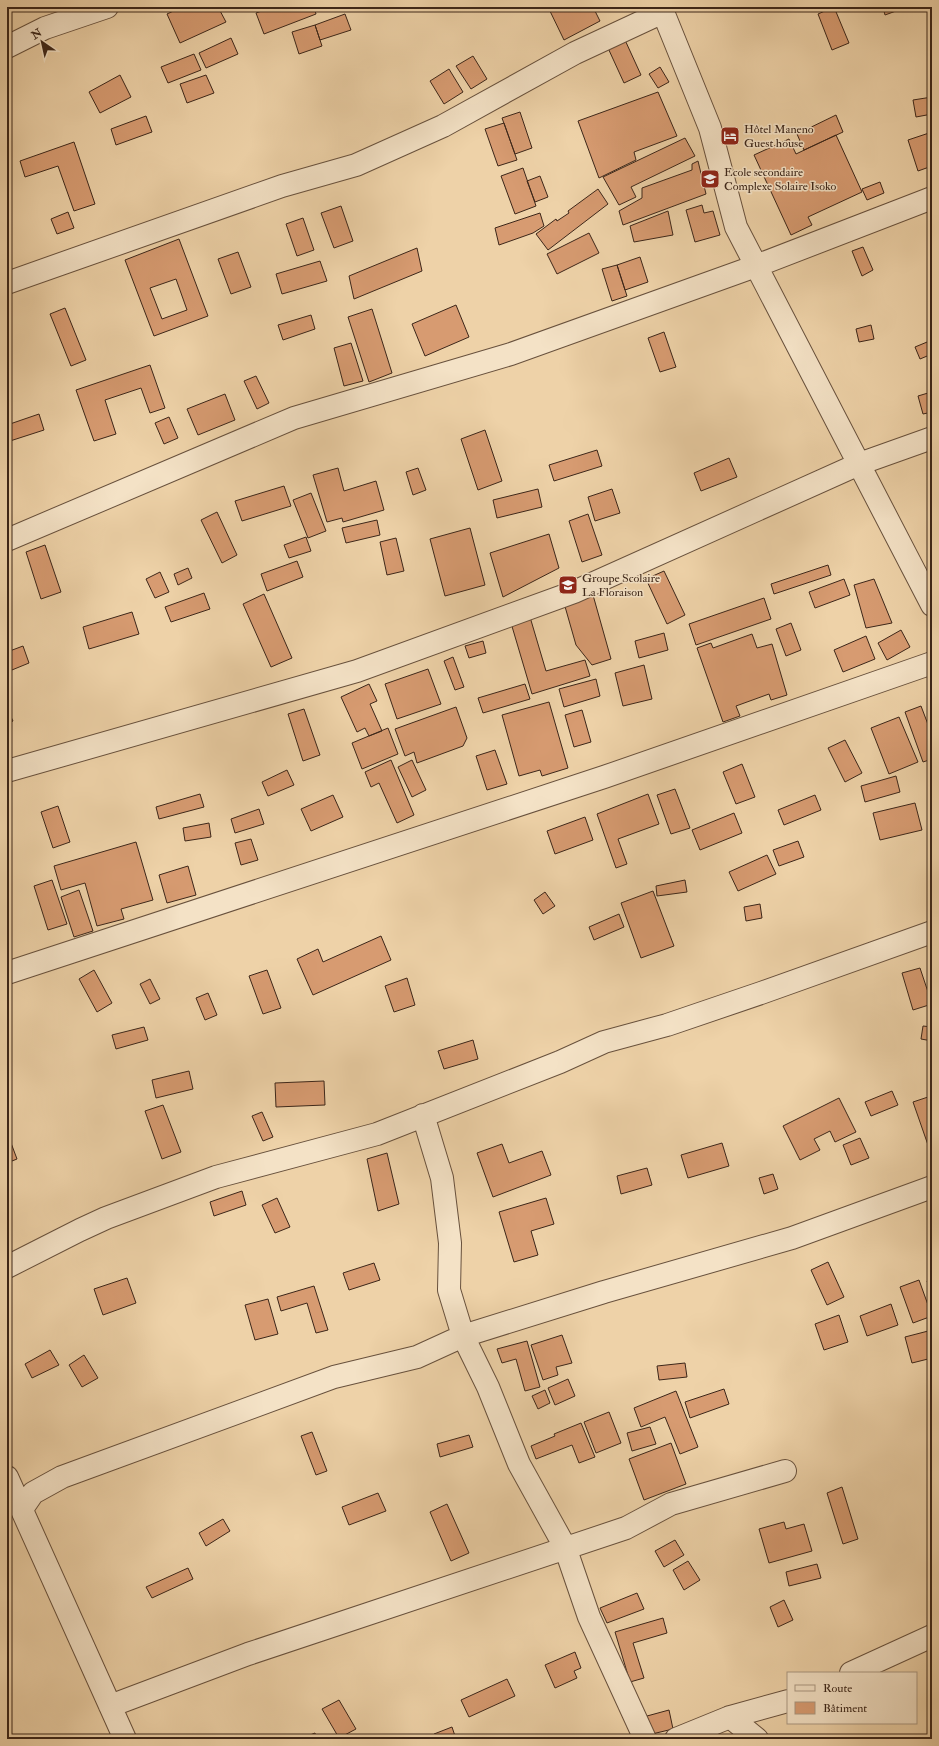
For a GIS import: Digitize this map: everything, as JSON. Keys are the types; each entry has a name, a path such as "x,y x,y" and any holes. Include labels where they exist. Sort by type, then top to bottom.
{"street":[{"path":"7,47 45,28 107,7"},
{"path":"7,283 282,186 356,165 443,126 575,53 662,9 710,128 736,227 932,605"},
{"path":"7,540 294,418 511,354 756,266 932,198"},
{"path":"7,771 357,671 574,592 859,464 932,438"},
{"path":"7,973 604,777 932,663"},
{"path":"7,1266 93,1224 216,1177 377,1134 560,1062 604,1042 667,1025 932,932"},
{"path":"423,1115 442,1178 450,1243 449,1290 462,1336 488,1387 519,1464 565,1547 589,1618 645,1739"},
{"path":"22,1509 33,1493 62,1477 334,1377 417,1357 462,1336 604,1292 792,1238 932,1187"},
{"path":"110,1706 248,1654 565,1547 626,1528 671,1504 785,1471"},
{"path":"7,1477 125,1739"},
{"path":"853,1672 932,1636"},
{"path":"676,1739 730,1717 787,1701"},
{"path":"730,1717 757,1739"}],"building":[{"path":"182,7 218,7 226,22 180,43 167,14"},
{"path":"273,7 314,7 316,14 264,34 256,13"},
{"path":"548,7 593,7 600,21 564,40"},
{"path":"834,7 849,43 832,50 818,14"},
{"path":"883,7 907,7 885,15"},
{"path":"345,14 351,30 320,40 315,25"},
{"path":"315,25 322,46 299,54 292,32"},
{"path":"231,38 238,54 206,68 199,53"},
{"path":"625,40 641,75 624,83 608,48"},
{"path":"194,54 201,70 168,83 161,67"},
{"path":"473,56 487,79 471,89 456,66"},
{"path":"660,67 669,82 658,88 649,74"},
{"path":"449,69 463,92 444,104 430,81"},
{"path":"120,75 131,97 100,113 89,92"},
{"path":"206,75 214,93 187,103 180,84"},
{"path":"658,92 677,136 634,152 636,160 599,178 578,121"},
{"path":"932,97 932,114 916,117 913,100"},
{"path":"520,112 532,148 515,154 502,118"},
{"path":"836,115 843,132 804,150 797,134"},
{"path":"146,116 152,132 116,145 111,129"},
{"path":"504,123 517,160 498,166 485,129"},
{"path":"932,132 932,166 918,171 908,140"},
{"path":"836,135 862,192 808,217 812,225 791,235 754,155 789,139 796,154"},
{"path":"685,138 695,156 631,187 636,197 619,205 603,177"},
{"path":"74,142 95,204 74,211 58,166 25,177 20,161"},
{"path":"698,161 706,194 623,225 619,211 642,198 642,188 692,170 692,164"},
{"path":"523,168 536,206 515,214 501,176"},
{"path":"540,176 548,197 535,202 527,181"},
{"path":"880,182 884,193 867,200 862,189"},
{"path":"598,189 608,204 548,250 536,234 556,219 557,221 569,213 568,211"},
{"path":"702,205 704,213 713,211 720,235 695,242 686,210"},
{"path":"341,206 353,241 334,248 321,213"},
{"path":"668,211 673,235 634,242 630,226"},
{"path":"68,212 74,228 57,234 51,219"},
{"path":"540,213 544,226 533,233 499,245 495,228"},
{"path":"303,218 314,250 297,256 286,224"},
{"path":"589,233 599,253 557,274 547,254"},
{"path":"179,239 208,316 154,336 125,260","holes":["176,279 187,310 162,319 150,288"]},
{"path":"863,247 873,270 862,276 852,251"},
{"path":"417,248 422,271 354,299 349,276"},
{"path":"238,252 251,287 231,294 218,259"},
{"path":"640,257 648,282 625,290 617,265"},
{"path":"320,261 327,281 282,294 276,274"},
{"path":"617,265 627,296 612,301 602,269"},
{"path":"456,305 469,337 425,356 412,324"},
{"path":"65,308 86,360 71,366 50,314"},
{"path":"372,309 392,373 369,382 348,317"},
{"path":"311,315 315,329 283,340 278,325"},
{"path":"871,325 874,339 859,342 856,329"},
{"path":"664,332 676,367 660,372 648,338"},
{"path":"932,340 932,354 920,359 915,347"},
{"path":"351,343 363,381 344,386 334,348"},
{"path":"150,365 165,408 150,413 141,388 105,400 116,434 94,441 76,390"},
{"path":"256,376 269,403 257,409 244,381"},
{"path":"928,393 930,400 932,399 932,412 923,414 918,396"},
{"path":"225,394 235,420 198,435 187,409"},
{"path":"39,414 44,430 10,441 7,425"},
{"path":"169,417 178,438 164,444 155,423"},
{"path":"485,430 502,481 478,490 461,439"},
{"path":"597,450 602,466 554,481 549,465"},
{"path":"729,458 737,477 701,491 694,473"},
{"path":"338,468 344,491 376,481 384,510 343,522 342,518 327,522 313,475"},
{"path":"418,468 426,490 413,495 406,472"},
{"path":"284,486 291,506 242,521 235,501"},
{"path":"538,489 542,507 497,518 493,500"},
{"path":"612,489 620,513 595,521 588,497"},
{"path":"311,493 326,531 308,538 293,500"},
{"path":"217,512 237,555 222,563 201,520"},
{"path":"588,514 602,555 582,562 569,521"},
{"path":"377,520 380,535 346,543 342,528"},
{"path":"470,528 485,585 445,596 430,539"},
{"path":"549,534 559,568 503,597 490,553"},
{"path":"306,537 311,551 289,558 284,545"},
{"path":"396,538 404,571 387,575 380,542"},
{"path":"45,545 61,592 41,599 26,552"},
{"path":"297,561 303,577 267,591 261,574"},
{"path":"828,565 831,575 774,594 771,584"},
{"path":"188,568 192,578 178,585 174,574"},
{"path":"664,571 685,615 667,624 646,579"},
{"path":"160,572 169,592 155,598 146,579"},
{"path":"844,579 850,595 815,608 809,592"},
{"path":"874,579 892,623 866,628 854,585"},
{"path":"204,593 210,609 171,622 165,607"},
{"path":"264,594 292,658 271,667 243,604"},
{"path":"593,595 611,659 592,665 576,645 564,603"},
{"path":"764,598 771,619 696,645 689,624"},
{"path":"132,612 139,634 89,649 83,627"},
{"path":"530,617 546,671 585,660 590,676 532,694 511,623"},
{"path":"791,623 801,650 786,656 776,629"},
{"path":"901,630 910,647 887,660 878,643"},
{"path":"664,633 668,650 639,658 635,641"},
{"path":"752,634 757,648 772,644 787,695 771,700 769,694 736,706 740,716 723,722 697,648 711,643 713,648"},
{"path":"866,636 875,659 843,672 834,650"},
{"path":"483,641 486,653 469,658 465,646"},
{"path":"23,646 29,663 7,672 7,652"},
{"path":"453,657 464,687 455,690 444,661"},
{"path":"644,665 652,699 623,706 615,673"},
{"path":"428,669 441,704 397,719 385,684"},
{"path":"596,679 600,696 564,707 559,689"},
{"path":"369,684 377,701 370,704 382,731 369,736 365,728 357,732 341,697"},
{"path":"525,684 530,699 483,713 478,698"},
{"path":"549,702 568,768 542,776 540,770 519,776 502,715"},
{"path":"921,706 932,735 932,759 923,762 905,712"},
{"path":"456,707 467,738 463,746 417,763 414,752 405,756 395,729"},
{"path":"7,709 13,721 7,724"},
{"path":"304,709 320,755 303,761 288,714"},
{"path":"582,710 591,742 574,747 565,715"},
{"path":"899,717 918,762 889,774 871,728"},
{"path":"388,728 398,754 362,769 352,743"},
{"path":"845,740 862,773 845,782 828,748"},
{"path":"495,750 507,784 487,790 476,756"},
{"path":"391,760 414,815 397,823 379,783 371,787 365,772"},
{"path":"412,760 426,790 412,797 398,767"},
{"path":"742,764 755,797 736,804 723,772"},
{"path":"287,770 294,785 268,796 262,782"},
{"path":"896,776 900,792 865,802 861,786"},
{"path":"675,789 690,828 671,834 657,795"},
{"path":"200,794 204,807 159,819 156,807"},
{"path":"648,794 659,824 618,839 627,864 616,868 597,814"},
{"path":"333,795 343,817 311,831 301,809"},
{"path":"815,795 821,810 784,825 778,810"},
{"path":"915,803 922,830 880,840 873,813"},
{"path":"58,806 70,842 53,848 41,812"},
{"path":"259,809 264,824 235,833 231,819"},
{"path":"734,813 742,833 700,850 692,830"},
{"path":"585,817 593,840 555,854 547,831"},
{"path":"209,823 211,837 185,841 183,828"},
{"path":"251,839 258,860 241,865 235,843"},
{"path":"798,841 804,857 779,866 773,850"},
{"path":"136,842 153,900 121,909 124,919 97,926 85,883 61,890 54,866"},
{"path":"767,855 776,874 738,891 729,872"},
{"path":"188,866 196,895 167,903 159,875"},
{"path":"52,880 67,924 48,930 34,886"},
{"path":"685,880 687,892 657,896 656,886"},
{"path":"79,890 93,931 74,937 61,897"},
{"path":"653,891 674,946 641,958 621,903"},
{"path":"545,892 555,906 543,914 534,900"},
{"path":"760,904 762,918 746,921 744,907"},
{"path":"619,914 624,927 594,940 589,927"},
{"path":"381,936 391,960 313,995 297,959 318,949 323,962"},
{"path":"920,968 932,1004 913,1010 902,973"},
{"path":"94,970 112,1003 97,1012 79,979"},
{"path":"267,970 281,1008 263,1014 249,976"},
{"path":"407,978 415,1005 394,1012 385,986"},
{"path":"150,979 160,999 150,1004 140,984"},
{"path":"208,993 217,1015 205,1020 196,998"},
{"path":"923,1026 932,1027 932,1041 921,1039"},
{"path":"144,1027 148,1040 116,1049 112,1035"},
{"path":"473,1040 478,1059 444,1069 438,1051"},
{"path":"189,1071 193,1089 156,1098 152,1080"},
{"path":"324,1081 325,1105 276,1107 275,1083"},
{"path":"892,1091 898,1105 871,1116 865,1102"},
{"path":"931,1096 932,1143 928,1145 913,1102"},
{"path":"839,1098 856,1132 835,1142 830,1131 814,1139 820,1150 800,1160 783,1126"},
{"path":"163,1105 181,1152 162,1159 145,1111"},
{"path":"262,1112 273,1137 263,1141 252,1116"},
{"path":"860,1138 869,1158 851,1165 843,1145"},
{"path":"11,1143 17,1159 7,1163 7,1144"},
{"path":"722,1143 729,1166 688,1178 681,1155"},
{"path":"502,1144 509,1163 542,1151 551,1175 493,1197 477,1153"},
{"path":"387,1153 399,1204 378,1211 367,1159"},
{"path":"647,1168 652,1185 621,1194 617,1176"},
{"path":"773,1174 778,1189 764,1194 759,1178"},
{"path":"242,1191 246,1205 214,1216 210,1202"},
{"path":"277,1198 290,1227 275,1233 262,1205"},
{"path":"546,1198 554,1224 531,1231 538,1255 514,1262 499,1212"},
{"path":"828,1262 844,1297 827,1305 811,1270"},
{"path":"374,1263 380,1280 349,1290 343,1273"},
{"path":"127,1278 136,1303 103,1315 94,1289"},
{"path":"932,1279 932,1293 927,1281"},
{"path":"919,1280 932,1316 913,1323 900,1287"},
{"path":"314,1286 328,1330 316,1333 307,1303 281,1311 277,1297"},
{"path":"268,1299 278,1334 255,1340 245,1305"},
{"path":"891,1304 898,1325 867,1336 860,1316"},
{"path":"839,1315 848,1342 824,1350 815,1324"},
{"path":"932,1330 932,1358 912,1363 905,1337"},
{"path":"562,1335 572,1363 556,1367 558,1375 543,1380 531,1345"},
{"path":"527,1341 540,1387 525,1391 516,1359 502,1363 497,1349"},
{"path":"50,1350 59,1365 32,1378 25,1364"},
{"path":"84,1355 98,1378 82,1387 69,1365"},
{"path":"685,1363 687,1377 659,1380 657,1366"},
{"path":"568,1379 575,1396 555,1405 548,1388"},
{"path":"724,1389 729,1404 690,1418 685,1402"},
{"path":"545,1390 550,1403 538,1409 532,1396"},
{"path":"676,1391 698,1447 680,1454 665,1417 641,1427 634,1408"},
{"path":"609,1412 621,1443 596,1453 584,1422"},
{"path":"581,1423 595,1457 579,1463 572,1445 536,1459 531,1446 555,1436 554,1434"},
{"path":"650,1427 656,1444 632,1451 627,1433"},
{"path":"312,1432 327,1471 316,1475 301,1436"},
{"path":"469,1435 473,1447 440,1457 437,1444"},
{"path":"671,1443 686,1484 644,1500 629,1459"},
{"path":"842,1487 858,1539 843,1544 827,1493"},
{"path":"378,1493 386,1511 349,1525 342,1507"},
{"path":"447,1504 469,1553 451,1561 430,1512"},
{"path":"223,1519 230,1531 206,1546 199,1533"},
{"path":"784,1522 786,1529 804,1524 812,1551 769,1563 759,1529"},
{"path":"675,1540 684,1555 664,1567 655,1551"},
{"path":"688,1561 700,1580 684,1590 673,1570"},
{"path":"817,1564 821,1578 789,1586 786,1572"},
{"path":"188,1568 193,1579 152,1598 146,1587"},
{"path":"637,1593 644,1609 607,1623 600,1608"},
{"path":"784,1600 793,1620 778,1627 770,1607"},
{"path":"663,1618 667,1633 633,1643 644,1678 630,1682 615,1632"},
{"path":"575,1652 581,1668 574,1671 577,1678 555,1688 545,1665"},
{"path":"507,1679 515,1696 469,1717 461,1700"},
{"path":"339,1700 356,1729 339,1738 322,1709"},
{"path":"669,1710 673,1729 652,1734 647,1716"},
{"path":"452,1727 456,1739 436,1739 434,1734"},
{"path":"315,1733 317,1739 300,1739"}],"place":[{"name":"Hôtel Maneno Guest house","path":"730,136"},
{"name":"Ecole secondaire Complexe Solaire Isoko","path":"710,179"},
{"name":"Groupe Scolaire La Floraison","path":"568,585"}]}
